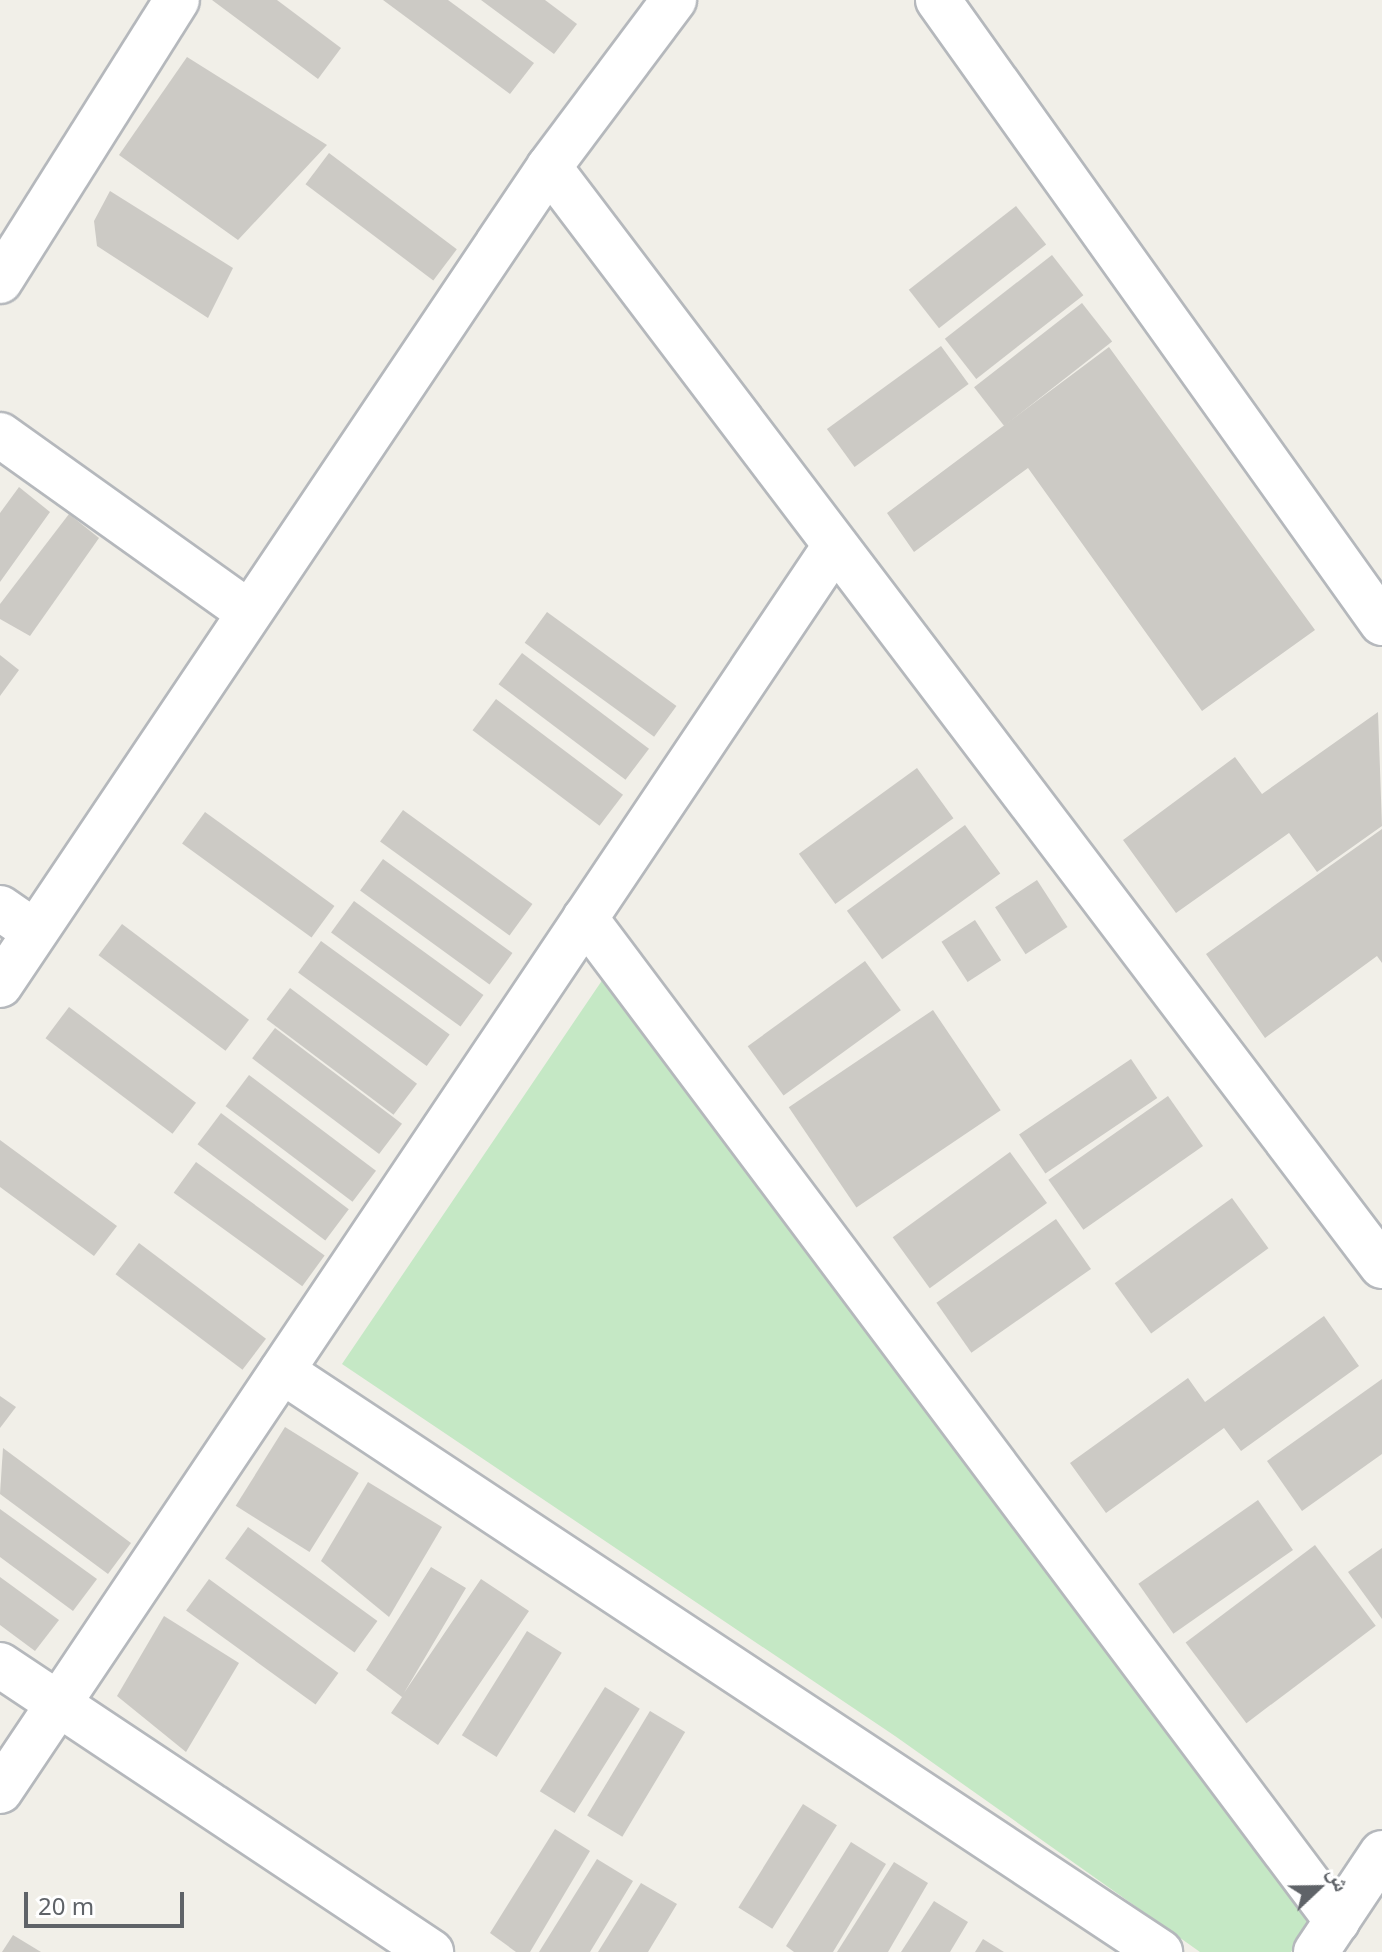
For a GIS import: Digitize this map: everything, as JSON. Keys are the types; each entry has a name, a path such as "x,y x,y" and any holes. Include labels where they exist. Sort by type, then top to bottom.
{"street":[{"path":"0,281 177,0"},
{"path":"0,985 549,167 674,0"},
{"path":"938,0 1382,623"},
{"path":"549,167 1382,1266"},
{"path":"0,435 248,612"},
{"path":"0,1791 835,546"},
{"path":"0,908 35,932"},
{"path":"585,918 1327,1936 1382,1853"},
{"path":"282,1371 1160,1952"},
{"path":"0,1665 431,1952"}],"green space":[{"path":"603,979 1317,1917 1291,1952 1200,1952 895,1736 342,1364"}],"building":[{"path":"212,0 277,0 341,48 318,79"},
{"path":"383,0 448,0 534,63 510,94"},
{"path":"481,0 545,0 577,24 554,54"},
{"path":"187,57 327,145 238,240 119,155"},
{"path":"329,153 457,249 433,280 306,184"},
{"path":"110,191 233,268 208,318 97,246 94,221"},
{"path":"1016,206 1046,245 939,328 909,290"},
{"path":"1052,255 1083,295 976,379 945,339"},
{"path":"1082,303 1112,342 1004,426 974,387"},
{"path":"941,346 969,384 855,467 827,429"},
{"path":"1109,347 1315,630 1202,711 1028,468 914,552 887,513"},
{"path":"19,487 50,512 0,582 0,513"},
{"path":"69,514 99,538 30,636 0,619 0,604"},
{"path":"547,612 676,706 654,737 525,643"},
{"path":"522,653 649,749 626,780 499,684"},
{"path":"0,655 19,670 0,696"},
{"path":"496,699 623,795 600,826 473,730"},
{"path":"1378,712 1382,826 1317,872 1289,833 1176,913 1123,840 1235,757 1262,794"},
{"path":"917,768 953,818 835,904 799,854"},
{"path":"403,810 532,904 510,936 380,842"},
{"path":"205,812 334,906 312,938 182,844"},
{"path":"965,825 1000,874 882,959 847,911"},
{"path":"1382,829 1382,963 1377,956 1265,1038 1206,954"},
{"path":"383,859 512,953 490,985 360,891"},
{"path":"1037,880 1067,927 1026,954 995,907"},
{"path":"354,901 483,995 461,1027 331,933"},
{"path":"975,920 1001,960 968,982 941,942"},
{"path":"122,924 249,1020 226,1051 99,955"},
{"path":"321,941 450,1034 427,1066 298,973"},
{"path":"865,961 901,1010 784,1096 748,1046"},
{"path":"290,988 417,1084 394,1115 267,1019"},
{"path":"69,1007 196,1103 173,1134 46,1038"},
{"path":"933,1010 1001,1110 856,1208 789,1107"},
{"path":"275,1028 402,1124 379,1154 252,1058"},
{"path":"1131,1059 1157,1098 1045,1173 1019,1134"},
{"path":"249,1075 376,1171 353,1202 226,1106"},
{"path":"1168,1096 1203,1146 1083,1230 1048,1180"},
{"path":"221,1113 349,1209 325,1240 198,1144"},
{"path":"0,1140 117,1226 94,1256 0,1187"},
{"path":"1010,1152 1047,1203 930,1288 893,1237"},
{"path":"196,1162 325,1255 302,1286 174,1193"},
{"path":"1232,1198 1268,1248 1151,1333 1115,1283"},
{"path":"1056,1219 1091,1269 971,1353 936,1303"},
{"path":"139,1243 266,1339 243,1370 116,1274"},
{"path":"1324,1316 1359,1366 1241,1451 1224,1428 1106,1513 1070,1463 1188,1378 1205,1402"},
{"path":"1382,1379 1382,1454 1302,1511 1267,1461"},
{"path":"0,1396 16,1407 0,1428"},
{"path":"285,1427 359,1473 309,1552 236,1506"},
{"path":"3,1448 131,1543 108,1574 0,1494"},
{"path":"368,1482 442,1527 389,1617 321,1561"},
{"path":"1258,1500 1293,1550 1173,1634 1138,1584"},
{"path":"0,1509 97,1579 73,1611 0,1557"},
{"path":"248,1527 377,1621 355,1653 225,1559"},
{"path":"1315,1545 1376,1626 1246,1723 1186,1642"},
{"path":"1382,1548 1382,1619 1348,1572"},
{"path":"431,1567 466,1588 404,1693 481,1579 529,1611 438,1745 391,1713 402,1697 366,1670"},
{"path":"0,1577 59,1620 35,1651 0,1625"},
{"path":"209,1579 338,1673 316,1705 186,1611"},
{"path":"164,1616 239,1663 186,1752 117,1696"},
{"path":"527,1631 562,1653 497,1757 462,1735"},
{"path":"605,1687 640,1709 575,1813 540,1791"},
{"path":"650,1711 685,1732 622,1837 587,1816"},
{"path":"803,1804 837,1825 772,1929 738,1907"},
{"path":"555,1829 590,1851 530,1952 516,1952 490,1933"},
{"path":"851,1842 886,1864 833,1952 794,1952 786,1946"},
{"path":"597,1859 633,1881 590,1952 539,1952"},
{"path":"894,1862 928,1883 888,1952 837,1952"},
{"path":"641,1883 677,1904 648,1952 598,1952"},
{"path":"934,1901 968,1922 950,1952 901,1952"},
{"path":"13,1935 41,1952 2,1952"},
{"path":"983,1939 1004,1952 975,1952"}]}
